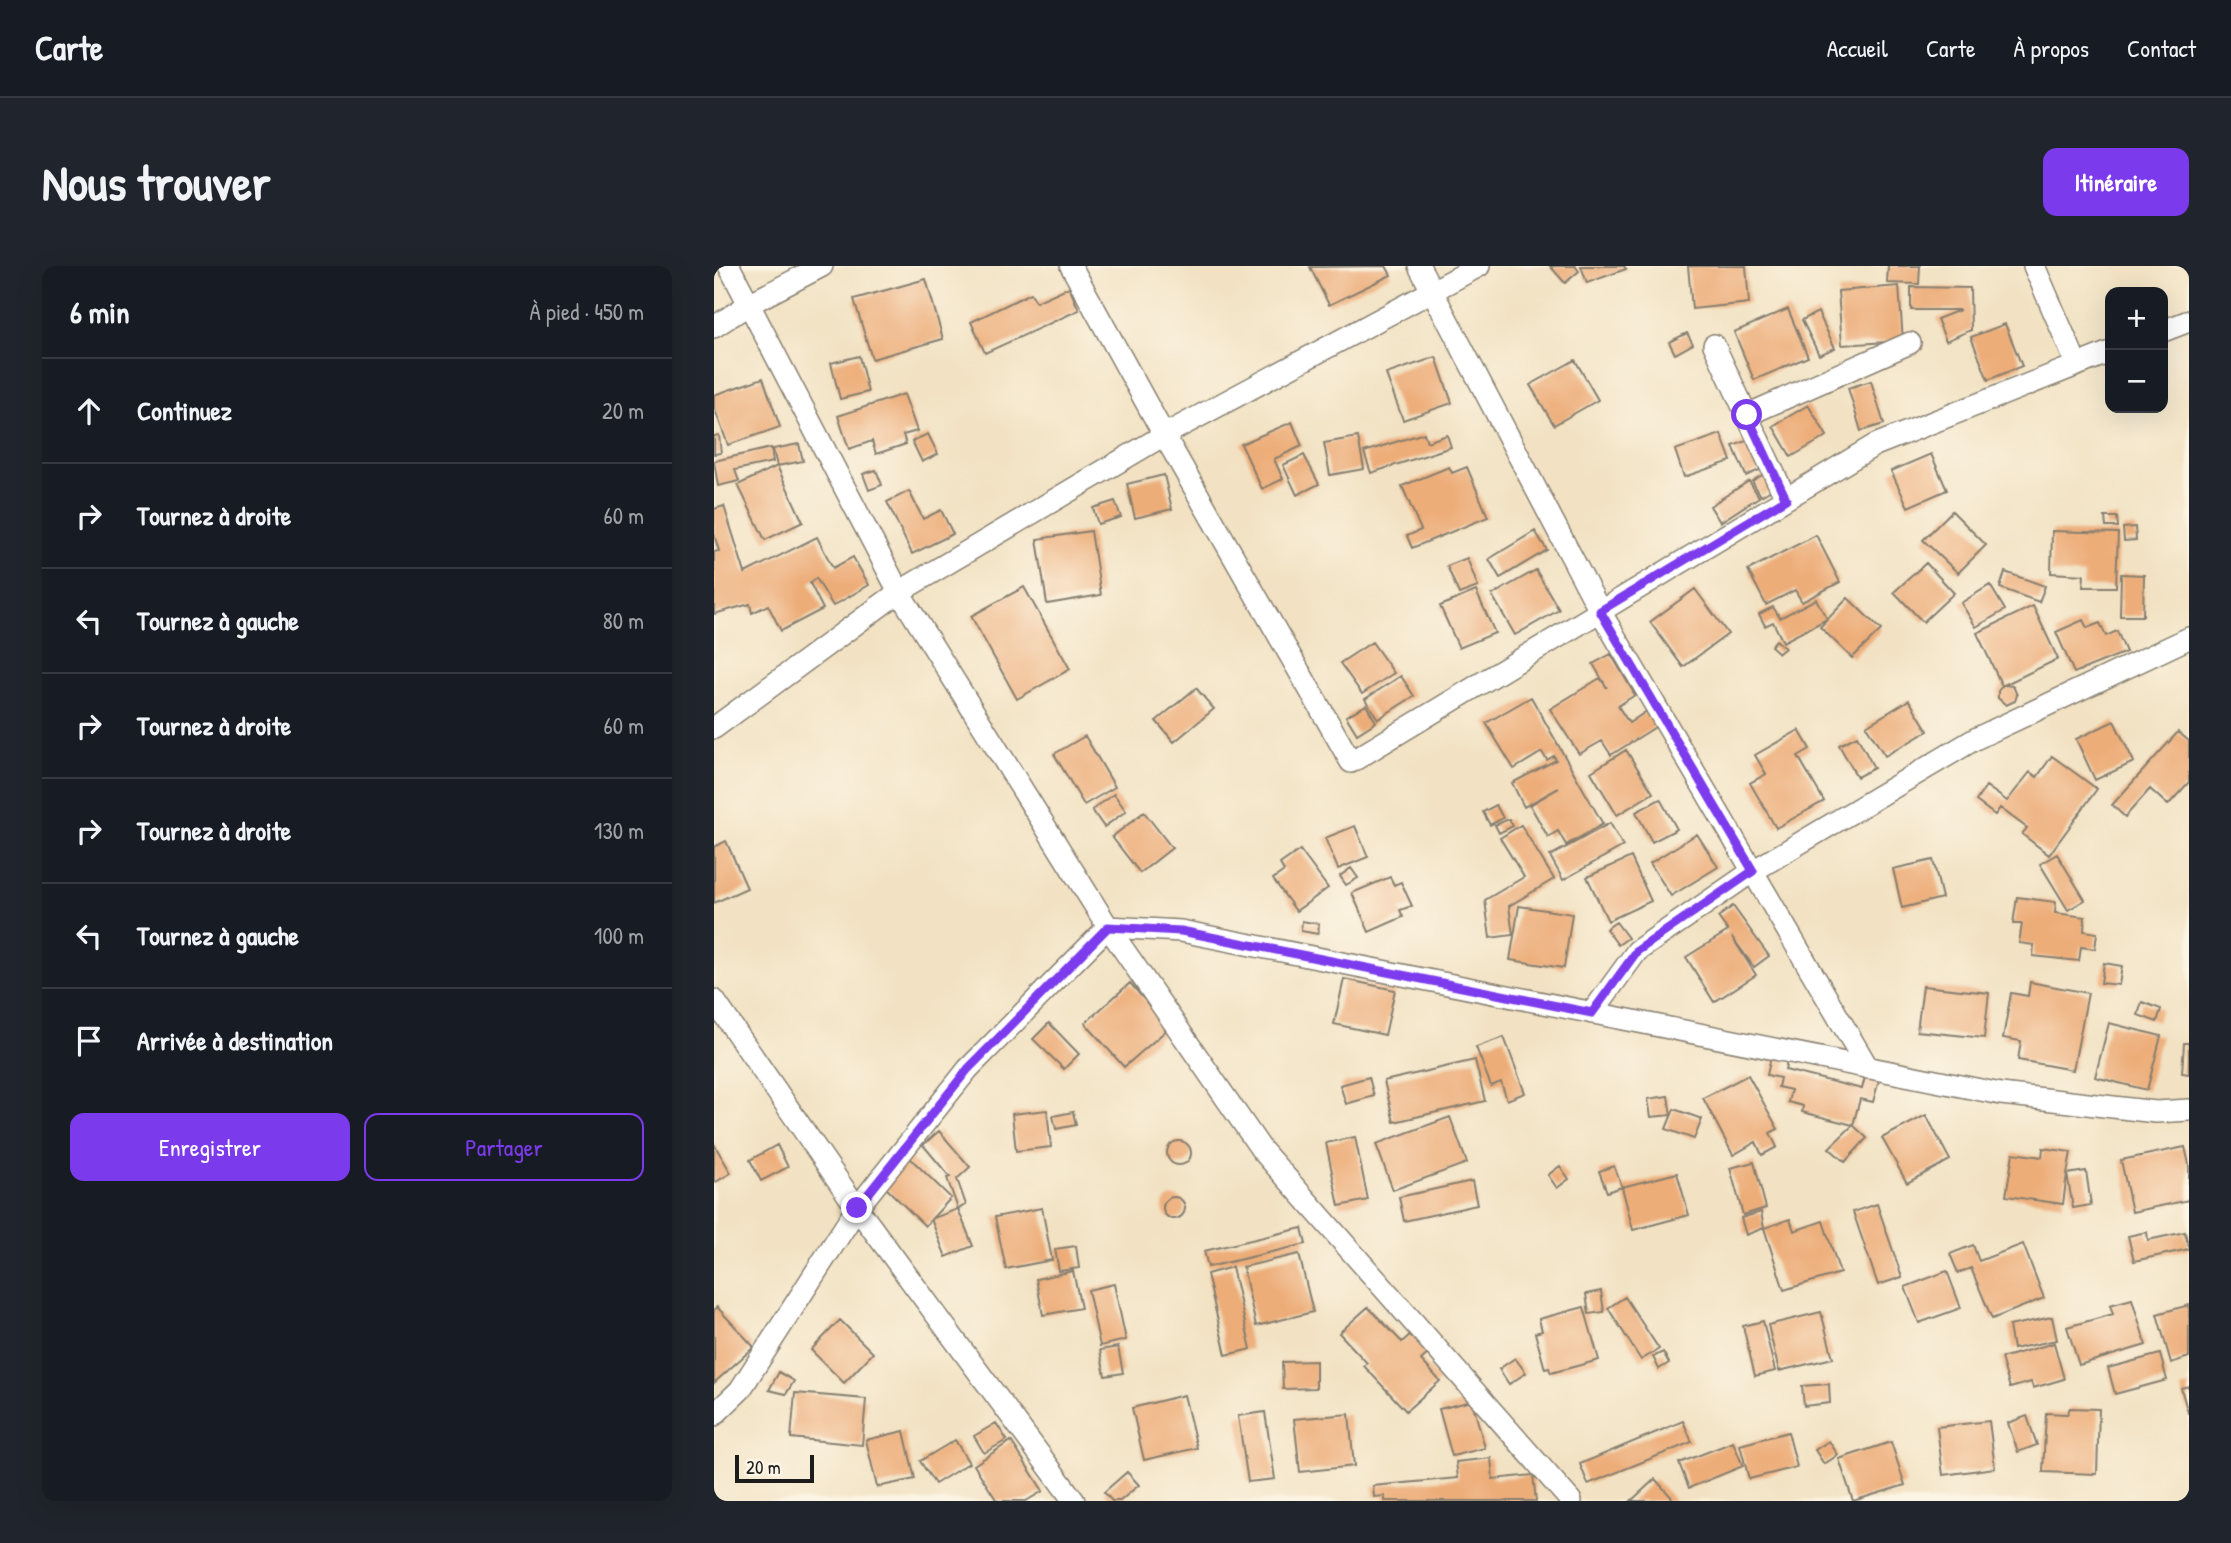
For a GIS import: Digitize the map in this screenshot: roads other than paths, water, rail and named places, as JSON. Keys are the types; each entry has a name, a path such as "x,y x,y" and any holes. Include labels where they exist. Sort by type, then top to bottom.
{"street":[{"path":"729,266 751,303 899,592 1108,927 1261,1149 1571,1501"},
{"path":"714,327 751,303 822,266"},
{"path":"1071,266 1351,762 1875,445 2105,354"},
{"path":"1419,266 1600,611 1868,1068"},
{"path":"714,728 899,592 1164,435 1479,266"},
{"path":"2034,266 2077,365"},
{"path":"2168,329 2189,321"},
{"path":"1747,415 1910,343"},
{"path":"1714,345 1786,499"},
{"path":"1592,1013 1637,951 1753,871 1975,739 2189,638"},
{"path":"714,1415 740,1390 857,1208 968,1069 1108,927 1181,931 2001,1094 2156,1112 2189,1110"},
{"path":"714,1000 857,1208 1074,1501"}]}
